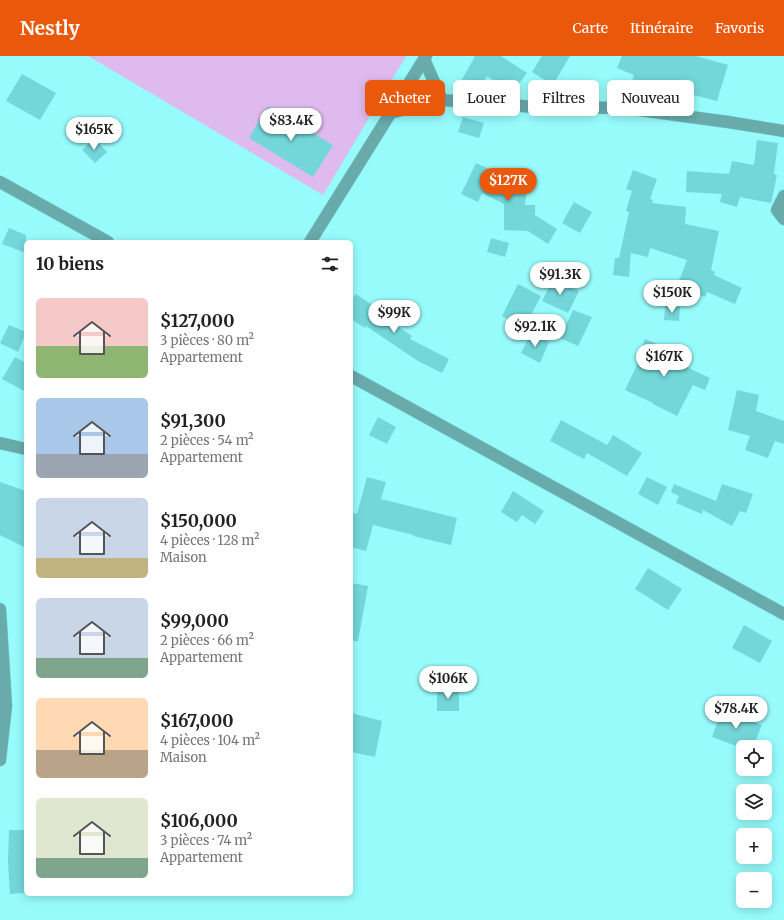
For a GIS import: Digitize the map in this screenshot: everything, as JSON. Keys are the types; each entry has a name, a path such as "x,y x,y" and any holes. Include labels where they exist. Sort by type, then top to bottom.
{"street":[{"path":"425,58 434,80"},
{"path":"411,80 425,58"},
{"path":"445,100 535,107 624,108 784,131"},
{"path":"311,240 388,116"},
{"path":"0,182 104,240"},
{"path":"784,196 777,210 784,219"},
{"path":"353,377 784,614"},
{"path":"0,443 24,449"},
{"path":"0,610 6,706 0,760"}],"shaded area":[{"path":"88,56 406,56 392,80 365,80 365,116 370,116 323,195"}],"building":[{"path":"475,56 501,56 527,73 520,82 520,80 493,80 487,76 485,80 462,80"},
{"path":"542,56 570,56 556,80 545,80 532,72"},
{"path":"622,56 696,56 728,65 717,101 694,95 694,80 632,80 634,75 617,68"},
{"path":"22,74 56,93 40,120 6,101"},
{"path":"268,106 333,145 313,177 249,138"},
{"path":"463,117 484,123 479,138 458,132"},
{"path":"94,138 107,152 95,163 82,150"},
{"path":"757,140 778,143 774,174 777,175 771,203 740,197 737,207 720,202 722,194 686,192 687,171 729,174 732,161 754,165"},
{"path":"476,163 520,183 514,194 526,194 525,205 535,205 535,215 557,229 548,244 528,231 504,230 504,204 482,193 478,202 461,194"},
{"path":"633,170 657,179 650,199 653,200 652,203 686,207 685,224 719,231 711,270 715,272 714,275 742,288 735,304 707,292 705,297 677,286 687,260 650,248 648,257 631,253 629,277 613,275 615,258 619,258 629,212 626,211 632,191 626,189"},
{"path":"574,202 592,212 580,233 562,223"},
{"path":"9,228 26,235 26,240 24,240 24,252 2,244"},
{"path":"491,238 509,243 505,257 487,252"},
{"path":"553,279 579,291 568,313 542,301"},
{"path":"518,284 541,296 524,328 502,316"},
{"path":"356,294 378,309 376,312 412,336 410,339 449,359 442,373 418,361 366,326 365,328 353,320 353,298"},
{"path":"665,306 680,307 679,321 664,320"},
{"path":"573,310 592,317 578,346 560,338"},
{"path":"9,325 24,331 24,337 18,352 0,343"},
{"path":"531,333 549,342 540,363 521,353"},
{"path":"645,339 686,356 682,365 710,378 705,390 693,385 677,416 625,390 638,363 636,362"},
{"path":"15,357 24,362 24,391 2,379"},
{"path":"737,390 759,395 756,411 784,421 784,444 775,441 768,458 745,450 750,436 728,430"},
{"path":"378,417 396,427 387,444 369,435"},
{"path":"561,420 607,445 613,435 642,453 627,476 587,453 584,459 550,441"},
{"path":"367,477 386,482 381,499 457,518 451,545 373,525 366,551 353,548 353,513 357,514"},
{"path":"647,477 667,487 658,505 638,494"},
{"path":"0,482 24,490 24,547 0,535"},
{"path":"674,484 716,501 722,484 753,494 746,513 740,511 732,526 703,510 702,514 676,503 679,496 671,492"},
{"path":"513,491 544,511 535,524 522,515 517,522 501,512"},
{"path":"648,568 682,589 668,610 635,589"},
{"path":"353,583 368,586 358,641 353,641"},
{"path":"744,625 772,641 760,663 732,648"},
{"path":"437,690 459,690 459,711 437,711"},
{"path":"722,710 762,725 756,740 736,740 736,746 712,737"},
{"path":"353,714 382,721 375,757 353,752"},
{"path":"9,830 24,830 24,893 10,894 8,862"}]}
